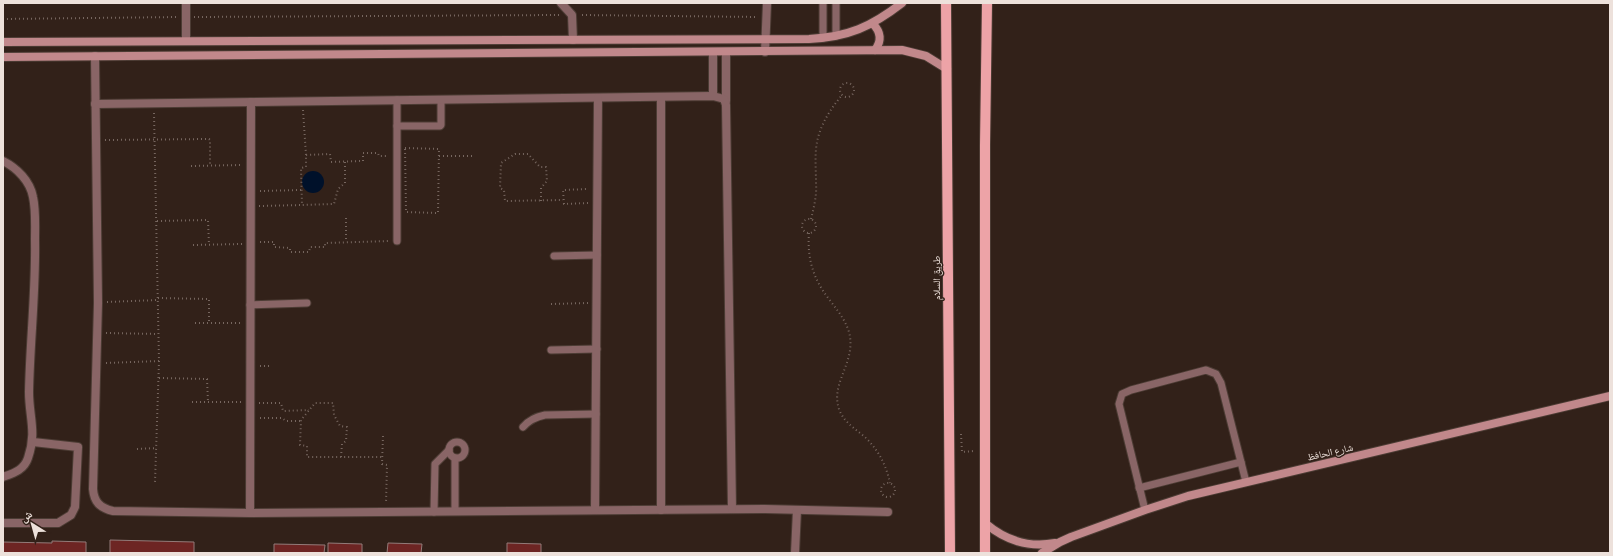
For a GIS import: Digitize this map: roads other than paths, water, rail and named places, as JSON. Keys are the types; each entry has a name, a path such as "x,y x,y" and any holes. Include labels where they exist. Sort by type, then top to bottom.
{"main road":[{"name":"طريق السلام","path":"946,3 950,553"},
{"path":"985,553 986,3"}],"street":[{"path":"186,3 186,41"},
{"path":"561,3 572,15 573,40"},
{"path":"765,52 767,3"},
{"path":"3,42 823,38 859,30 873,24 902,3"},
{"path":"873,24 879,31 880,36 880,41 876,50"},
{"path":"3,57 902,50 915,52 932,59 947,69"},
{"path":"713,96 714,52"},
{"path":"726,52 732,509"},
{"path":"94,56 98,303 93,489 94,497 98,504 105,509 113,511 250,513 732,509 888,512"},
{"path":"95,104 713,96 721,97 726,101"},
{"path":"661,97 661,510"},
{"path":"596,510 598,98"},
{"path":"250,513 251,102"},
{"path":"3,161 12,166 24,178 33,196 35,259 29,394 33,442 28,459 22,468 15,473 3,477"},
{"name":"شارع الحافظ","path":"1042,553 1060,542 1145,510 1188,496 1610,396"},
{"path":"3,523 58,523 71,515 75,507 78,447 33,442"},
{"path":"795,553 797,510"},
{"name":"شارع الحافظ","path":"985,523 1005,536 1021,542 1038,544 1060,542"}],"lane":[{"path":"823,3 823,38"},
{"path":"836,3 836,36"},
{"path":"397,100 397,241"},
{"path":"397,126 441,126 441,100"},
{"path":"554,256 597,255"},
{"path":"250,305 307,303"},
{"path":"551,350 596,349"},
{"path":"1145,510 1120,409 1120,399 1126,391 1200,371 1211,371 1219,378 1246,482"},
{"path":"523,427 536,417 545,415 596,414"},
{"path":"434,512 436,464 449,450 453,442 459,442 464,446 465,452 458,458 455,458 450,455 449,450"},
{"path":"455,458 455,511"},
{"path":"1139,488 1242,462"}],"water":[{"path":"309,171 317,171 324,178 324,186 317,193 309,193 302,186 302,178"}]}
